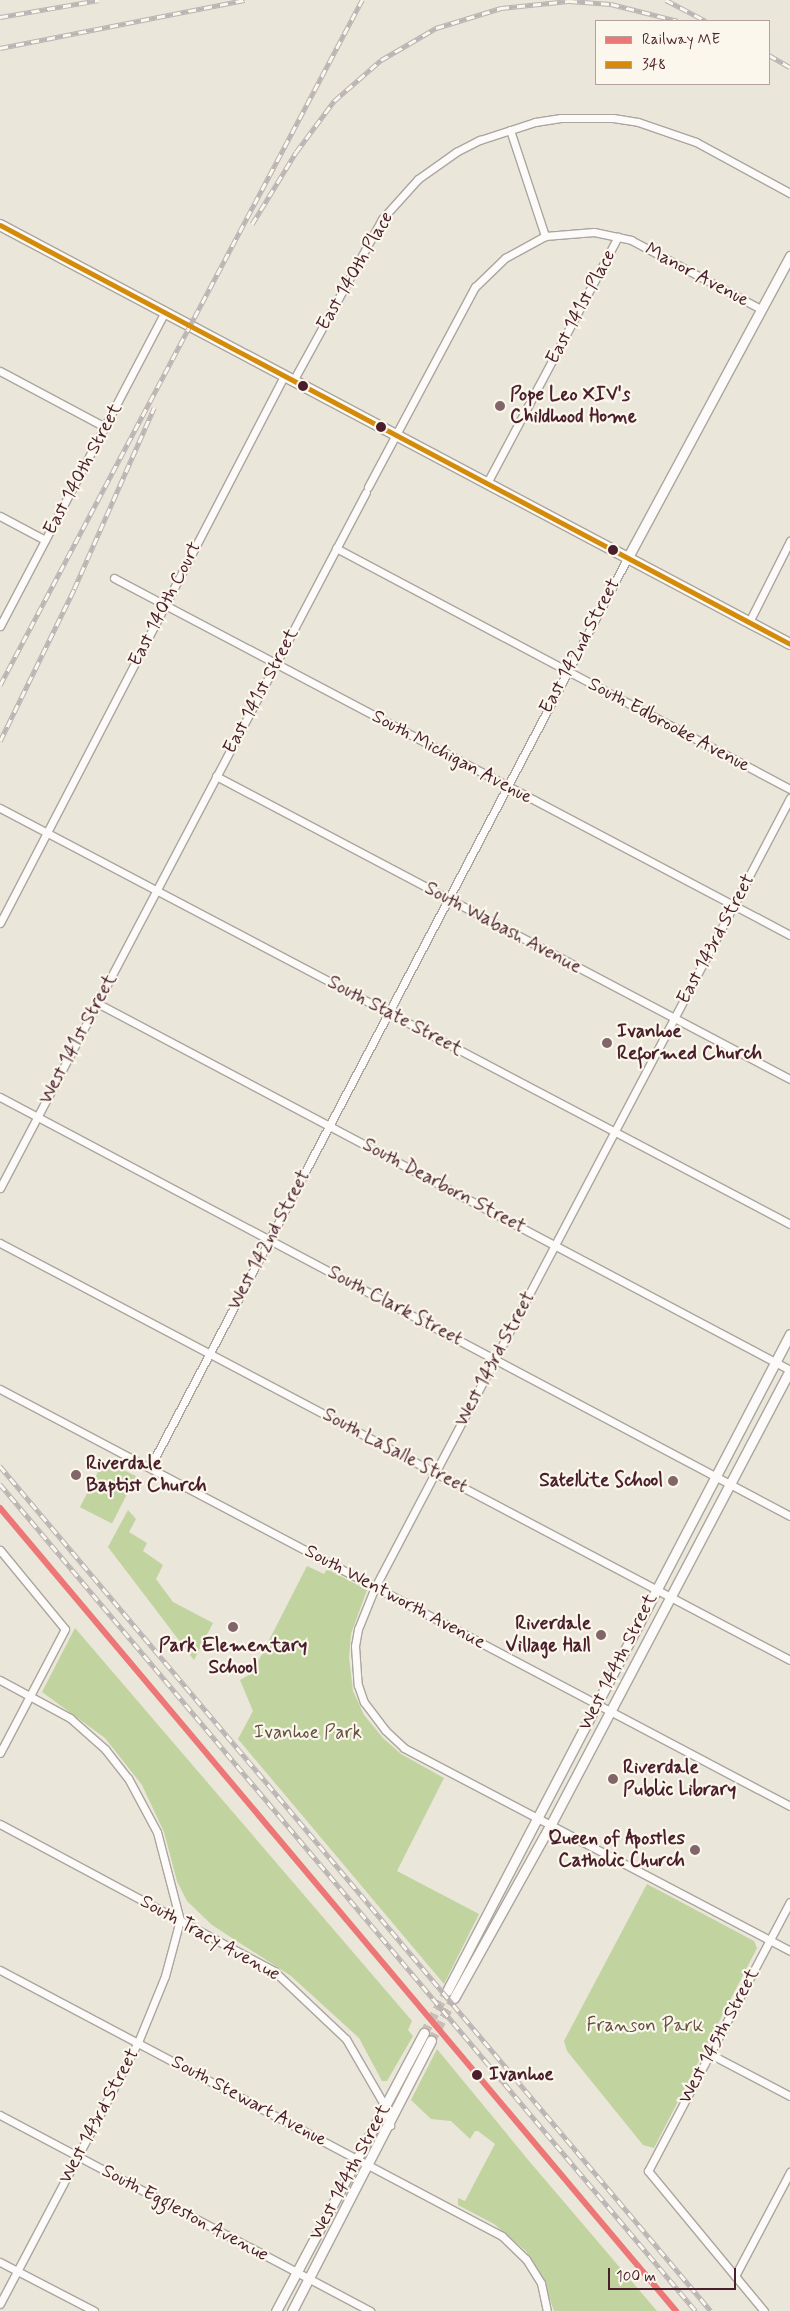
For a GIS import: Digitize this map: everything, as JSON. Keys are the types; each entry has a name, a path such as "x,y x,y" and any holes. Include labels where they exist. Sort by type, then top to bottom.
{"main road":[{"path":"0,225 790,644"}],"street":[{"name":"East 140th Place","path":"288,378 366,246 399,199 418,179 456,152 510,130 561,118 613,118 638,122 696,142 790,193"},
{"path":"510,130 545,236"},
{"name":"Manor Avenue","path":"545,236 576,232 618,237 652,249 762,309"},
{"name":"East 141st Street","path":"156,890 395,435 475,287 506,258 545,236"},
{"name":"East 141st Place","path":"487,483 618,237"},
{"name":"East 142nd Street","path":"388,1012 628,557 790,256"},
{"name":"East 140th Street","path":"0,626 164,313"},
{"path":"0,371 105,427"},
{"name":"East 140th Court","path":"0,923 254,434 288,378"},
{"path":"0,516 45,540"},
{"path":"749,622 790,541"},
{"name":"South Edbrooke Avenue","path":"336,548 790,789"},
{"name":"South Michigan Avenue","path":"114,578 790,935"},
{"name":"South Wabash Avenue","path":"216,776 790,1079"},
{"name":"East 143rd Street","path":"614,1132 790,798"},
{"name":"South State Street","path":"0,808 790,1224"},
{"name":"West 141st Street","path":"0,1188 156,890"},
{"name":"South Dearborn Street","path":"97,1003 790,1370"},
{"name":"West 142nd Street","path":"150,1467 388,1012"},
{"name":"South Clark Street","path":"0,1097 790,1516"},
{"name":"West 143rd Street","path":"614,1132 365,1606 355,1646 358,1685 374,1717 404,1748 790,1951"},
{"name":"South LaSalle Street","path":"0,1243 790,1660"},
{"name":"West 144th Street","path":"447,1990 790,1334"},
{"name":"West 144th Street","path":"454,1998 551,1824 790,1370"},
{"name":"South Wentworth Avenue","path":"0,1389 790,1806"},
{"path":"0,1550 65,1629 0,1753"},
{"path":"0,1680 30,1696 87,1732 128,1778 157,1832 180,1920"},
{"name":"South Tracy Avenue","path":"0,1824 256,1959 293,1986 346,2039 385,2106 390,2125"},
{"name":"West 145th Street","path":"735,2276 648,2171 790,1902"},
{"path":"488,1911 497,1918"},
{"name":"West 143rd Street","path":"0,2304 138,2042 165,1976 180,1920"},
{"name":"South Stewart Avenue","path":"0,1970 502,2236 531,2267 541,2283 547,2308"},
{"name":"West 144th Street","path":"276,2311 424,2033"},
{"name":"West 144th Street","path":"292,2311 390,2125 431,2042"},
{"path":"710,2054 790,2096"},
{"name":"South Eggleston Avenue","path":"0,2115 370,2311"},
{"path":"764,2311 735,2276 790,2172"},
{"path":"0,2262 94,2311"}],"green space":[{"path":"104,1460 136,1476 112,1524 80,1507"},
{"path":"128,1510 136,1519 129,1532 147,1543 143,1551 163,1565 156,1579 173,1602 213,1623 194,1660 108,1547"},
{"name":"Ivanhoe Park","path":"307,1566 324,1574 327,1569 367,1590 351,1634 349,1658 353,1691 364,1715 383,1738 401,1754 444,1778 397,1871 479,1914 444,1984 238,1739 253,1711 240,1680 249,1675 261,1656"},
{"path":"75,1628 412,2021 408,2030 413,2036 387,2081 382,2081 359,2038 291,1976 212,1925 187,1901 177,1881 164,1832 142,1785 105,1738 42,1692"},
{"name":"Franson Park","path":"647,1884 754,1941 757,1948 654,2148 643,2145 567,2051 564,2041"},
{"path":"437,2049 529,2161 657,2311 554,2311 542,2277 526,2251 494,2224 458,2205 458,2198 465,2201 495,2144 478,2131 475,2131 470,2139 451,2121 431,2119 411,2100"}],"tunnel":[{"path":"424,2033 447,1991"},
{"path":"431,2041 454,1998"}],"railway":[{"path":"0,17 99,0"},
{"path":"0,48 244,0"},
{"path":"0,685 362,0"},
{"path":"666,0 704,20"},
{"path":"252,224 296,152 334,101 381,60 436,28 501,8 569,1 611,4 674,20"},
{"path":"770,56 790,67"},
{"path":"0,741 74,589 154,408"},
{"path":"0,1466 711,2311"},
{"path":"0,1484 696,2311"}],"rail line":[{"name":"ME","path":"0,1508 676,2311"}],"transit line":[{"name":"348","path":"0,225 790,644"}],"place":[{"name":"Pope Leo XIV's Childhood Home","path":"500,406"},
{"name":"Ivanhoe Reformed Church","path":"607,1043"},
{"name":"Riverdale Baptist Church","path":"76,1475"},
{"name":"Satellite School","path":"673,1481"},
{"name":"Park Elementary School","path":"233,1627"},
{"name":"Riverdale Village Hall","path":"601,1635"},
{"name":"Riverdale Public Library","path":"613,1779"},
{"name":"Queen of Apostles Catholic Church","path":"695,1850"},
{"name":"Ivanhoe","path":"477,2075"}]}
